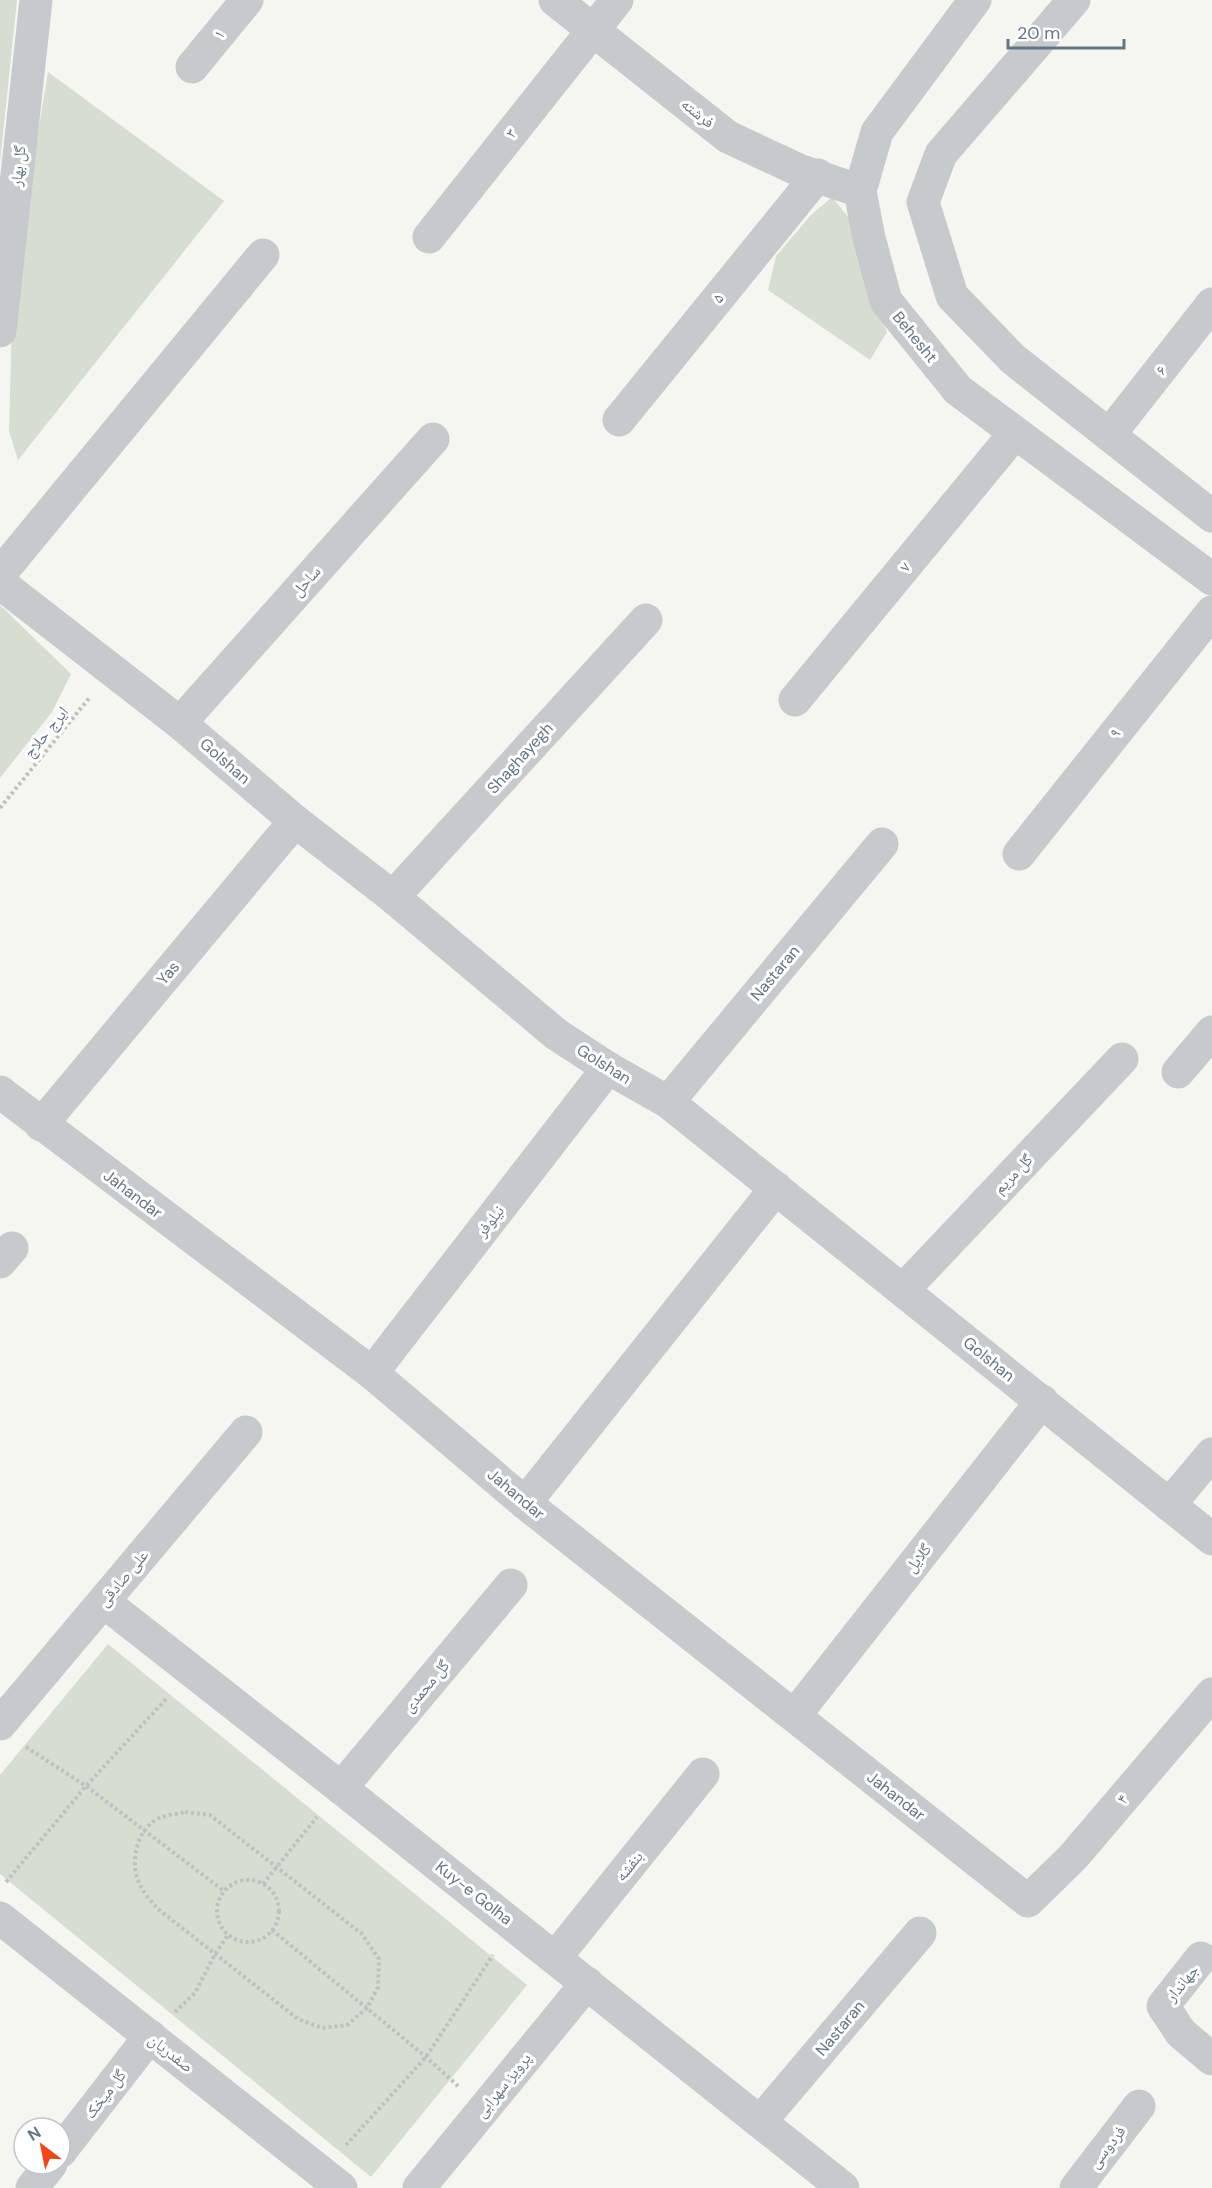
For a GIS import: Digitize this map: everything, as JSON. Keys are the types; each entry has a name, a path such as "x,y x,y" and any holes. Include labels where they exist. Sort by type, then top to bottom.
{"street":[{"name":"گل بهار","path":"0,331 36,0"},
{"name":"۱","path":"192,67 246,0"},
{"name":"فرشته","path":"555,0 729,137 801,171 860,191"},
{"path":"594,30 617,0"},
{"name":"Behesht","path":"975,0 877,132 860,191 869,238 886,301 958,390 1212,579"},
{"path":"1074,0 942,154 923,202 952,296 1013,359 1212,516"},
{"name":"۳","path":"429,237 594,30"},
{"name":"۵","path":"619,420 818,175"},
{"path":"0,574 263,255"},
{"name":"۶","path":"1109,435 1212,304"},
{"name":"۷","path":"795,700 1015,433"},
{"name":"ساحل","path":"180,723 433,439"},
{"name":"Golshan","path":"0,583 180,723 294,820 393,897 556,1034 608,1068 668,1102 1212,1539"},
{"name":"۹","path":"1019,854 1212,612"},
{"name":"Shaghayegh","path":"393,897 646,620"},
{"name":"Yas","path":"41,1125 294,820"},
{"name":"Nastaran","path":"668,1102 882,844"},
{"path":"1178,1072 1212,1032"},
{"name":"گل مریم","path":"903,1290 1122,1059"},
{"name":"نیلوفر","path":"372,1373 608,1068"},
{"name":"Jahandar","path":"0,1092 372,1373 525,1503 1028,1900"},
{"path":"525,1503 776,1188"},
{"name":"گلایل","path":"795,1715 1042,1401"},
{"name":"علی صادقی","path":"10,1733 104,1602 246,1432"},
{"path":"1169,1505 1212,1454"},
{"name":"گل محمدی","path":"342,1788 511,1585"},
{"name":"Kuy-e Golha","path":"104,1602 342,1788 760,2122 824,2182"},
{"name":"۴","path":"1028,1900 1073,1857 1212,1694"},
{"name":"بنفشه","path":"555,1958 703,1774"},
{"name":"صفدریان","path":"0,1918 331,2180"},
{"name":"Nastaran","path":"760,2122 920,1933"},
{"name":"جهاندار","path":"1201,1958 1163,2006 1181,2033 1212,2059"},
{"name":"پرویز سهرابی","path":"419,2188 587,1983"},
{"name":"گل میخک","path":"72,2137 150,2036"},
{"name":"فردوسی","path":"1076,2188 1139,2106"},
{"path":"32,2188 42,2176"}],"path":[{"name":"ایرج حلاج","path":"0,808 111,670"},
{"path":"0,1889 86,1786 192,1671"},
{"path":"10,1733 86,1786 224,1891"},
{"path":"263,1884 342,1788"},
{"path":"184,1812 210,1815 277,1867 362,1934 380,1959 378,1987 367,2008 347,2025 322,2028 298,2019 158,1909 145,1894 136,1876 135,1850 144,1830 158,1819 184,1812"},
{"path":"253,1880 263,1884 272,1890 279,1910 272,1930 265,1937 246,1941 237,1940 228,1935 218,1918 219,1900 224,1891 232,1884 242,1881 253,1880"},
{"path":"331,2180 426,2057 513,1924"},
{"path":"272,1930 426,2057 484,2109"},
{"path":"150,2036 195,1993 215,1954 228,1935"}],"shaded area":[{"path":"0,0 17,0 0,163"},
{"path":"48,72 224,201 18,460 9,431 13,283"},
{"path":"832,197 858,229 866,284 887,332 870,360 768,290 776,256 810,216"},
{"path":"0,605 71,674 52,712 0,778"},
{"path":"108,1644 527,1985 371,2177 0,1874 0,1775"}]}
